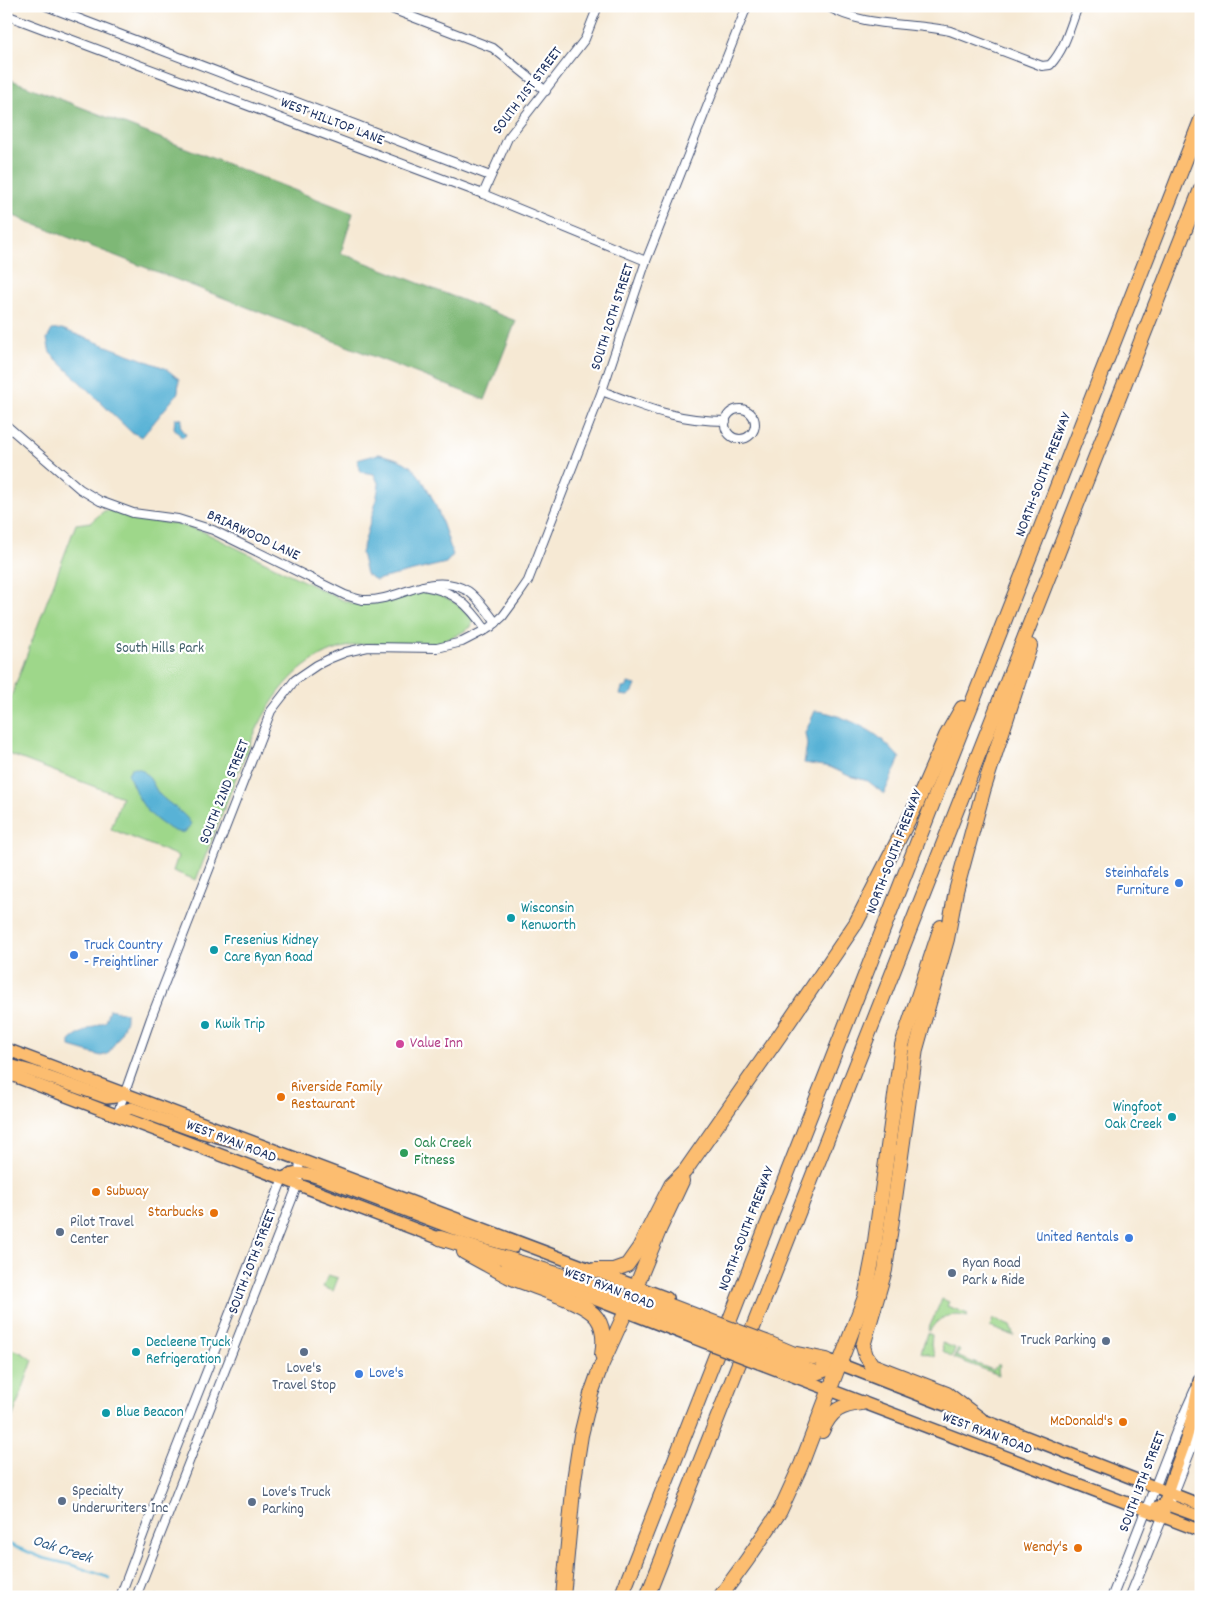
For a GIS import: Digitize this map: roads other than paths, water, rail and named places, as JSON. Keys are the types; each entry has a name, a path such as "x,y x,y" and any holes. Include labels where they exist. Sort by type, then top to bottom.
{"highway":[{"name":"NORTH-SOUTH FREEWAY","path":"621,1597 1201,120"},
{"path":"647,1597 1201,189"},
{"path":"980,1419 947,1394 872,1365 866,1356 864,1346 885,1270 916,1049 947,939 956,892 984,788 1063,540"},
{"path":"595,1270 612,1270 627,1264 638,1248 671,1185 684,1171 856,923 916,805 946,736 988,661"},
{"path":"780,1511 801,1465 830,1390 833,1362 865,1297 873,1256 902,1046 938,934 956,892"},
{"path":"563,1597 574,1480 581,1435 591,1394 601,1366 631,1306 636,1286 660,1228 679,1189 684,1171"},
{"path":"440,1238 562,1276 631,1306 650,1299 655,1300 699,1324 764,1349 833,1362"},
{"path":"440,1238 508,1276 585,1307 596,1316 601,1324 604,1340 601,1366"},
{"path":"720,1597 753,1553 780,1511 795,1493 830,1415 839,1408 849,1404 862,1403"}],"main road":[{"name":"WEST RYAN ROAD","path":"6,1049 636,1286 699,1324"},
{"path":"6,1064 108,1098 116,1097 124,1092"},
{"name":"WEST RYAN ROAD","path":"6,1073 283,1178"},
{"path":"116,1115 131,1108 192,1130 243,1144 261,1144"},
{"path":"283,1178 293,1173 299,1178 440,1238"},
{"path":"299,1178 317,1177 465,1233 550,1254"},
{"name":"WEST RYAN ROAD","path":"631,1306 699,1324 764,1349 830,1390 1146,1510 1165,1509 1201,1531"},
{"name":"WEST RYAN ROAD","path":"833,1362 1201,1505"},
{"path":"1200,1380 1186,1439 1165,1491 1165,1509 1201,1517"}],"street":[{"path":"384,6 493,48 546,91"},
{"name":"SOUTH 21ST STREET","path":"483,194 508,138 585,39 598,6"},
{"name":"SOUTH 20TH STREET","path":"491,627 517,598 528,581 602,391 646,261 747,6"},
{"path":"827,6 838,13 856,18 950,31 1042,66 1050,65 1062,49 1078,6"},
{"name":"WEST HILLTOP LANE","path":"51,7 490,176"},
{"name":"WEST HILLTOP LANE","path":"6,14 483,194 646,261"},
{"path":"602,391 680,418 726,421"},
{"name":"BRIARWOOD LANE","path":"6,425 80,489 100,501 133,513 178,519 213,530 344,596 364,600 386,596 433,582 450,584 468,592 483,605 491,627"},
{"name":"BRIARWOOD LANE","path":"421,586 438,588 458,597 491,627"},
{"name":"SOUTH 22ND STREET","path":"116,1115 197,899 271,712 277,702 295,680 317,665 346,652 374,647 437,648 462,642 491,627"},
{"name":"SOUTH 20TH STREET","path":"136,1597 299,1178 300,1159"},
{"name":"SOUTH 20TH STREET","path":"120,1597 283,1178"},
{"name":"SOUTH 13TH STREET","path":"1112,1597 1146,1510 1165,1491 1201,1423"},
{"name":"SOUTH 13TH STREET","path":"1130,1597 1165,1509"}],"water":[{"path":"62,329 165,368 179,379 178,393 142,437 131,432 50,353 47,339 52,330"},
{"path":"175,418 182,419 181,427 186,435 182,438 174,428"},
{"path":"379,454 405,463 413,469 429,491 453,555 446,563 376,580 366,574 361,553 375,506 379,485 374,474 361,472 357,460"},
{"path":"628,683 636,685 633,692 628,696 620,695 622,688 627,687"},
{"path":"815,711 849,720 867,729 880,738 900,758 884,794 868,781 849,776 830,767 804,763 807,744 805,733"},
{"path":"131,768 142,770 159,794 188,819 191,824 185,832 178,832 169,828 159,822 147,810 128,774"},
{"path":"109,1009 126,1013 126,1020 120,1035 108,1054 101,1056 70,1047 72,1039 105,1022"}],"waterway":[{"name":"Oak Creek","path":"6,1543 43,1558 72,1565 110,1578"}],"place":[{"name":"Steinhafels Furniture","path":"1179,883"},
{"name":"Wisconsin Kenworth","path":"511,918"},
{"name":"Fresenius Kidney Care Ryan Road","path":"214,950"},
{"name":"Truck Country - Freightliner","path":"74,955"},
{"name":"Kwik Trip","path":"205,1025"},
{"name":"Value Inn","path":"400,1044"},
{"name":"Riverside Family Restaurant","path":"281,1097"},
{"name":"Wingfoot Oak Creek","path":"1172,1117"},
{"name":"Oak Creek Fitness","path":"404,1153"},
{"name":"Subway","path":"96,1192"},
{"name":"Starbucks","path":"214,1213"},
{"name":"Pilot Travel Center","path":"60,1232"},
{"name":"United Rentals","path":"1129,1238"},
{"name":"Ryan Road Park & Ride","path":"952,1273"},
{"name":"Truck Parking","path":"1106,1341"},
{"name":"Decleene Truck Refrigeration","path":"136,1352"},
{"name":"Love's Travel Stop","path":"304,1352"},
{"name":"Love's","path":"359,1374"},
{"name":"Blue Beacon","path":"106,1413"},
{"name":"McDonald's","path":"1123,1422"},
{"name":"Specialty Underwriters Inc","path":"62,1501"},
{"name":"Love's Truck Parking","path":"252,1502"},
{"name":"Wendy's","path":"1078,1548"}],"park label":[{"name":"South Hills Park","path":"160,649"}]}
